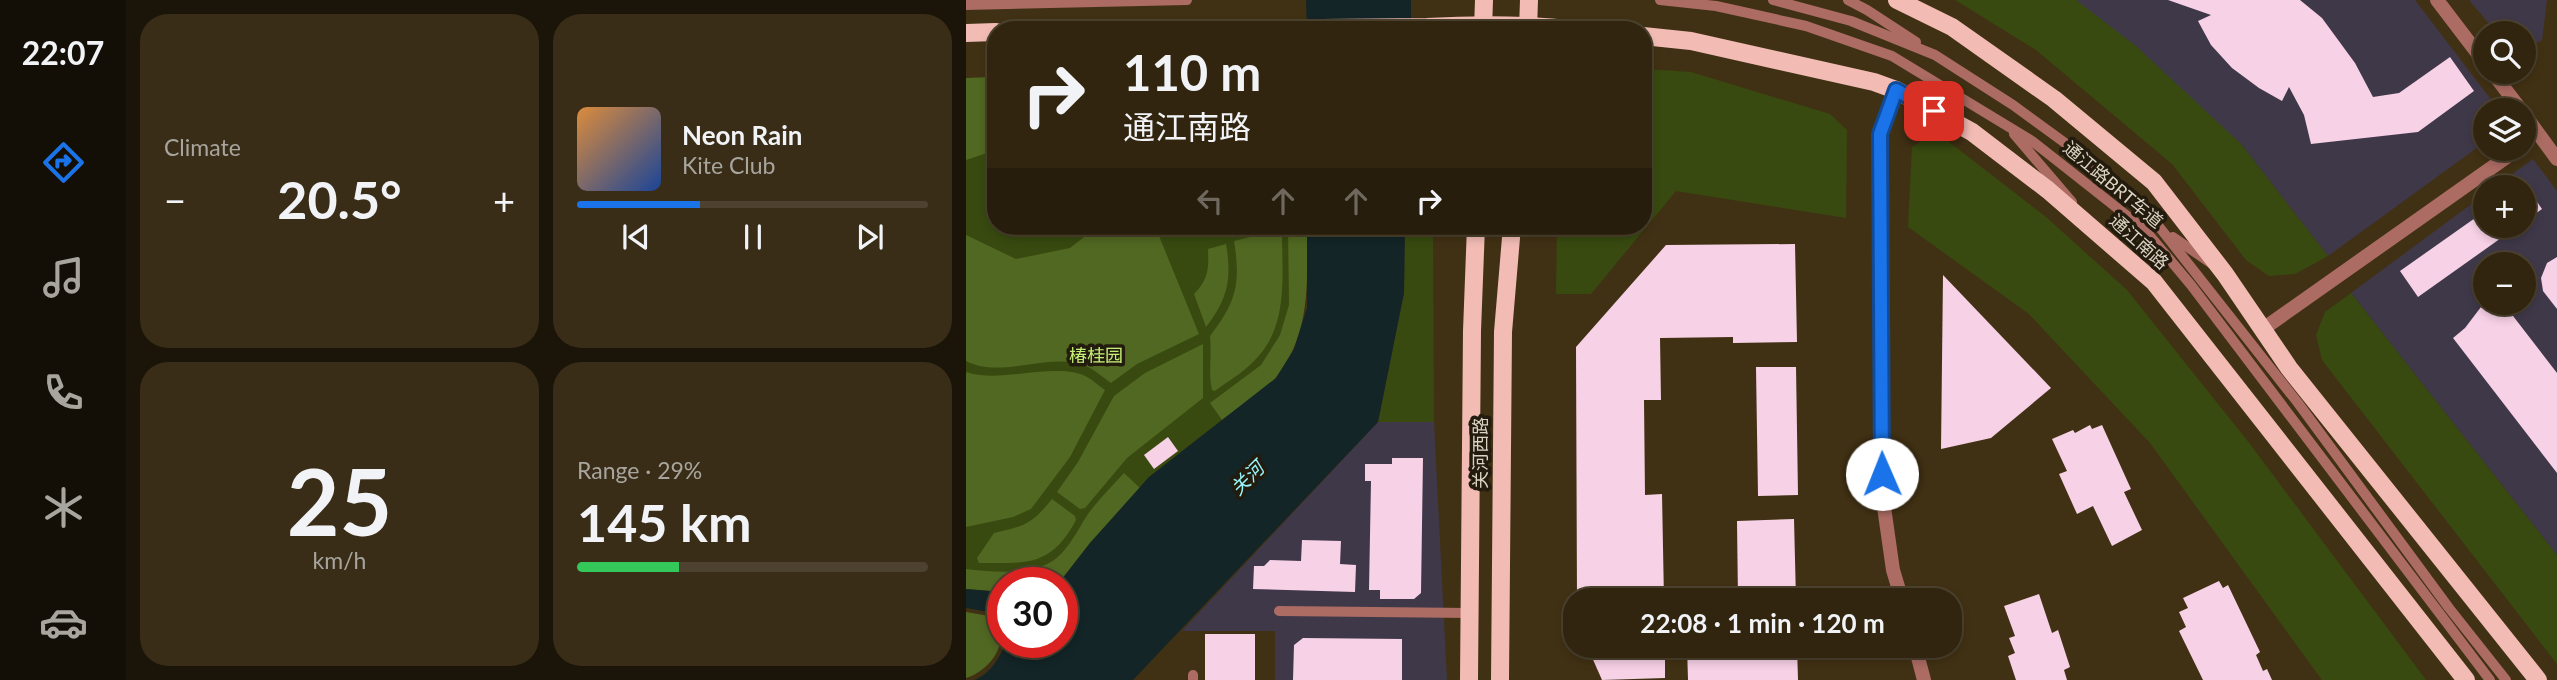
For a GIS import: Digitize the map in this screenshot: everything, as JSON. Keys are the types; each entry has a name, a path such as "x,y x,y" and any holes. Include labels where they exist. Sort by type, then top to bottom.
{"main road":[{"path":"1483,21 1484,0"},
{"path":"1528,21 1530,0"},
{"path":"1897,0 1952,27 2064,107 2154,182 2225,274 2289,368 2538,680"},
{"path":"966,33 987,32"},
{"name":"通江南路","path":"1652,37 1691,41 1874,82 1896,90 1972,132 2048,190 2154,282 2466,680"},
{"name":"关河西路","path":"1469,680 1472,331 1476,235"},
{"name":"关河西路","path":"1500,680 1503,332 1511,235"}],"street":[{"path":"2437,0 2473,47"},
{"path":"1896,90 1880,134 1882,487 1893,570 1898,588"},
{"path":"2536,130 2557,159"},
{"path":"2263,329 2501,161"},
{"path":"1918,658 1924,680"}],"lane":[{"path":"966,5 1187,0"},
{"name":"通江路BRT车道","path":"1660,0 1716,6 1806,26 1892,56 2032,141 2145,230 2191,285 2490,680"},
{"name":"通江路BRT车道","path":"1773,0 1851,21 1935,55 2013,105 2087,159 2161,229 2298,403 2449,608 2506,680"},
{"path":"1848,0 1935,55"},
{"path":"2008,127 2101,236"},
{"path":"2161,229 2225,274"},
{"path":"1279,611 1469,613"}],"shaded area":[{"path":"2076,0 2415,0 2473,76 2473,84 2479,84 2490,98 2473,98 2473,151 2328,256 2241,144"},
{"path":"2469,0 2547,0 2542,40 2536,43 2536,21 2487,21"},
{"path":"2530,161 2534,161 2557,191 2557,555 2351,293 2473,203 2473,238 2536,238 2536,175 2511,175"},
{"path":"1378,422 1434,422 1447,680 1275,680 1275,631 1182,631"}],"green space":[{"path":"1955,0 2076,0 2136,46 2241,144 2328,256 2295,274 2269,276 2246,260 2172,164 2036,50"},
{"path":"1652,70 1691,72 1830,114 1847,130 1846,218 1676,191 1652,220"},
{"name":"椿桂园","path":"987,77 987,235 1305,235 1276,378 1149,477 1069,567 987,567 987,591 966,589 966,78"},
{"path":"987,77 987,153 966,160 966,78"},
{"path":"1927,138 1944,138 2046,217 2127,290 2250,444 2426,680 2322,680 2150,443 2029,314 1908,227 1912,147"},
{"path":"966,235 1016,259 1070,248 1087,235 1159,235 1199,334 1137,364 1111,383 1088,367 1073,363 995,368 966,361"},
{"path":"1258,235 1282,235 1281,301 1273,333 1265,348 1250,365 1215,391 1212,390 1210,377 1210,336 1226,313 1234,292 1237,269 1234,241"},
{"path":"1288,235 1307,235 1305,304 1302,323 1288,359 1272,382 1222,420 1210,403 1261,365 1280,335 1289,305"},
{"path":"1405,235 1433,235 1434,422 1378,422 1404,293"},
{"path":"1557,235 1640,235 1591,294 1556,294"},
{"path":"1226,244 1228,278 1224,297 1206,327 1194,294 1207,274 1208,249"},
{"path":"2351,293 2557,555 2557,664 2322,360 2316,335 2325,312"},
{"path":"1203,344 1203,398 1127,458 1085,508 1080,509 1057,492 1078,462 1114,396 1145,373"},
{"path":"1060,371 1089,378 1105,390 1070,457 1031,509 1013,517 966,527 966,372 995,376"},
{"path":"1124,473 1140,488 1071,567 1038,567 1050,562 1063,551 1092,509"},
{"path":"1052,499 1075,516 1076,520 1057,547 1036,559 1024,562 979,563 977,558 994,533 1027,523"},
{"path":"966,569 987,570 987,591 966,589"},
{"path":"966,612 987,616 987,658 993,658 981,670 966,678"}],"water":[{"path":"1306,0 1411,0 1411,21 1307,21"},
{"name":"关河","path":"1307,235 1405,235 1404,293 1378,422 1133,680 974,680 984,674 998,658 1078,658 1078,567 1071,567 1149,477 1276,378 1294,349 1307,308"},
{"path":"966,589 987,591 987,612 966,608"}],"building":[{"path":"2168,0 2300,0 2322,18 2355,63 2373,97 2399,93 2450,57 2474,91 2418,132 2311,144 2304,115 2289,87 2282,101 2259,88 2232,68 2211,45 2198,21 2211,15"},
{"path":"2536,200 2542,209 2536,213"},
{"path":"2473,219 2473,238 2501,238 2481,252 2473,252 2473,258 2418,297 2400,271"},
{"path":"1795,244 1797,342 1733,343 1733,337 1660,338 1661,400 1644,400 1645,495 1662,494 1664,588 1577,588 1576,347 1666,245"},
{"path":"2557,257 2557,309 2543,291 2541,278 2547,263"},
{"path":"1943,275 2051,388 1991,438 1941,449"},
{"path":"2475,315 2512,315 2557,373 2557,473 2453,338"},
{"path":"1756,367 1796,367 1798,495 1758,496"},
{"path":"2090,425 2092,429 2102,425 2131,489 2124,492 2142,530 2112,546 2093,506 2077,514 2059,474 2067,471 2052,439 2073,430 2075,433"},
{"path":"1168,437 1178,451 1154,469 1144,455"},
{"path":"1392,458 1423,458 1421,593 1414,599 1380,599 1380,590 1369,590 1371,481 1365,481 1365,464 1392,464"},
{"path":"1794,519 1796,588 1738,588 1737,521"},
{"path":"1302,540 1341,541 1340,564 1356,565 1355,592 1253,589 1254,566 1264,566 1270,560 1301,561"},
{"path":"2219,581 2223,588 2228,585 2260,652 2256,655 2263,671 2267,669 2272,680 2203,680 2179,631 2186,627 2179,612 2188,608 2183,598"},
{"path":"2039,594 2052,633 2058,630 2070,667 2064,670 2067,680 2016,680 2008,656 2015,653 2009,638 2015,636 2004,606"},
{"path":"1205,634 1255,634 1255,680 1205,680"},
{"path":"1303,638 1402,639 1402,680 1293,680 1294,645"},
{"path":"1592,658 1665,658 1665,678 1602,680"},
{"path":"1687,658 1797,658 1798,680 1688,680"}],"route":[{"path":"1882,474 1880,134 1896,90 1934,111"}]}
